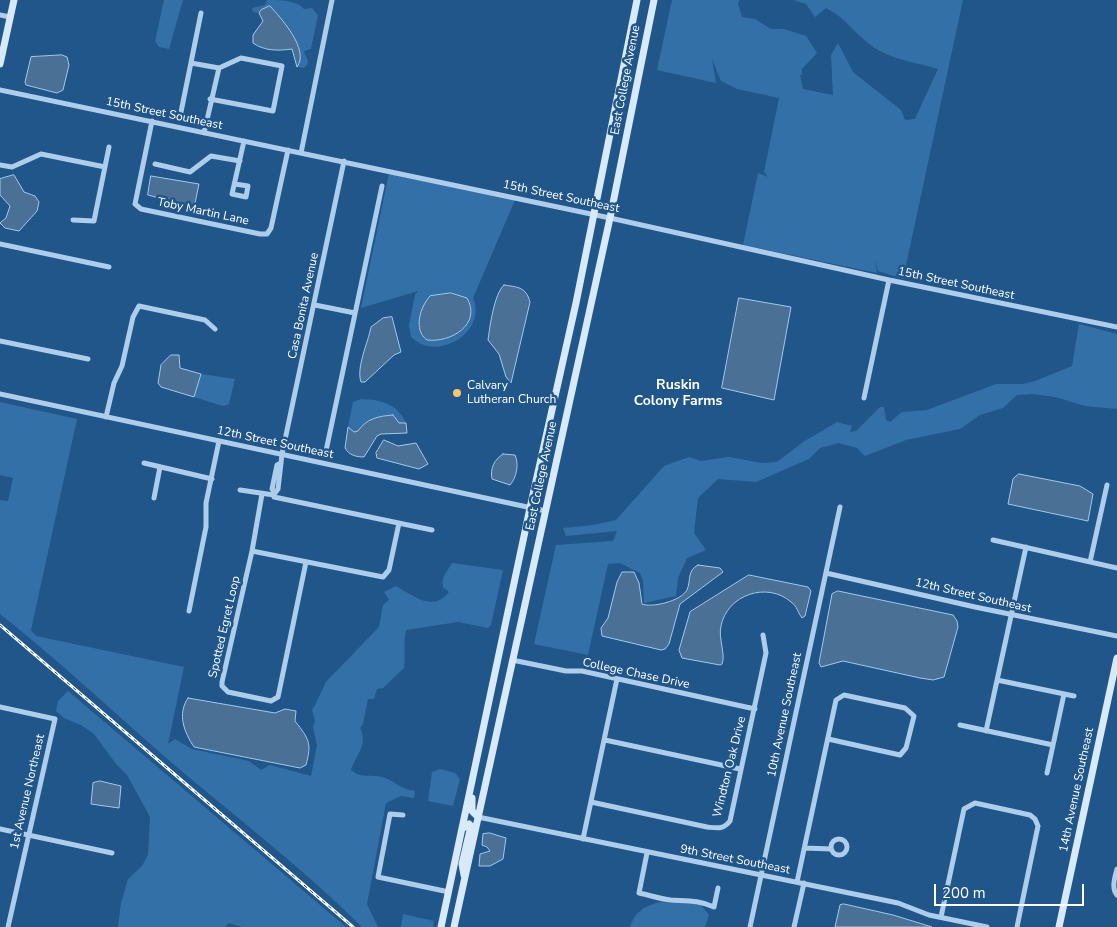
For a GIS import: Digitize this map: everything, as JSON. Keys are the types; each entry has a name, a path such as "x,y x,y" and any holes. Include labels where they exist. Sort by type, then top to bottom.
{"main road":[{"path":"0,64 14,0"},
{"name":"East College Avenue","path":"441,927 594,214 637,0"},
{"name":"East College Avenue","path":"454,927 610,218 654,0"},
{"name":"14th Avenue Southeast","path":"1059,927 1117,658"},
{"path":"462,829 478,817 471,807 478,773 478,752"},
{"path":"465,877 462,864 470,824"}],"street":[{"path":"301,153 332,0"},
{"path":"181,112 201,13"},
{"path":"0,15 10,17"},
{"path":"191,63 219,68 241,58 282,66 273,111 210,100"},
{"path":"204,133 210,100 219,68"},
{"name":"15th Street Southeast","path":"0,90 594,214 889,280 1117,328"},
{"name":"Toby Martin Lane","path":"152,121 135,196 135,204 141,209 267,234 271,228 288,150"},
{"path":"235,184 248,186 246,197 232,194 244,141"},
{"path":"73,220 94,221 110,147"},
{"path":"0,165 12,167 41,154 105,167"},
{"path":"155,164 190,172 211,156 240,161"},
{"name":"Casa Bonita Avenue","path":"274,494 272,489 277,465 280,463 315,305 344,161"},
{"path":"326,451 382,186"},
{"path":"0,244 109,267"},
{"path":"864,398 889,280"},
{"path":"315,305 355,313"},
{"path":"106,417 114,383 122,366 133,317 139,306 205,320 215,329"},
{"path":"0,340 88,359"},
{"name":"12th Street Southeast","path":"0,394 546,511"},
{"path":"189,611 206,527 206,503 219,441"},
{"path":"144,463 212,478"},
{"path":"154,498 160,467"},
{"path":"1090,562 1107,486"},
{"path":"240,490 274,494 432,530"},
{"name":"Spotted Egret Loop","path":"262,494 252,551 222,682 222,686 228,692 271,701 278,697 306,562"},
{"name":"10th Avenue Southeast","path":"750,927 840,507"},
{"path":"252,551 383,577 389,570 399,523"},
{"path":"993,540 1117,568"},
{"path":"986,730 1026,547"},
{"name":"12th Street Southeast","path":"826,573 1011,615 1117,636"},
{"name":"Windton Oak Drive","path":"591,802 706,827 721,828 730,820 766,653 763,636"},
{"name":"College Chase Drive","path":"512,660 617,679 754,709"},
{"path":"583,839 617,679"},
{"path":"997,680 1074,696"},
{"path":"1047,773 1064,694"},
{"path":"797,882 836,700 840,696 905,708 914,716 906,748 900,754 828,739"},
{"name":"1st Avenue Northeast","path":"0,707 56,719 8,927"},
{"path":"960,725 1053,745"},
{"path":"605,740 740,770"},
{"path":"941,917 964,809 975,803 1030,815 1035,819 1038,826 1017,927"},
{"path":"403,815 390,814 378,876 449,892"},
{"name":"9th Street Southeast","path":"478,817 898,903 941,917 987,927"},
{"path":"0,829 112,853"},
{"path":"804,848 831,849"},
{"path":"647,853 639,893 670,900 688,899 704,902 714,907 718,888"},
{"path":"1117,869 1114,884 1114,892 1117,895"},
{"path":"794,927 804,883"}],"shaded area":[{"path":"164,0 183,0 169,49 159,47 155,41"},
{"path":"267,0 287,1 297,4 304,9 312,8 318,15 311,49 304,51 308,62 304,68 297,67 300,63 299,47 292,37 261,10 259,13 253,12 252,8 265,5"},
{"path":"672,0 739,0 738,4 742,17 755,19 771,29 784,29 806,36 817,53 802,69 802,75 800,75 803,89 833,95 831,55 838,43 853,72 901,110 905,120 915,119 938,69 884,53 868,43 843,20 826,8 815,17 806,4 793,0 963,0 903,279 878,271 875,260 877,273 743,245 758,173 768,177 764,172 779,98 737,89 721,81 712,59 716,83 657,70"},
{"path":"270,6 287,26 297,43 300,60 297,67 292,49 272,50 262,48 253,43 253,35 263,21 259,13"},
{"path":"62,55 67,57 69,65 63,90 57,93 26,85 25,82 31,57"},
{"path":"389,173 515,200 473,298 476,311 473,322 467,332 457,340 446,345 434,347 422,344 411,337 409,325 415,295 418,291 361,308","holes":["451,293 471,311 467,325 432,296"]},
{"path":"14,175 24,192 35,196 39,202 37,211 19,231 5,228 0,223 6,218 10,206 0,195 0,179"},
{"path":"151,176 199,184 194,208 148,195"},
{"path":"504,285 521,289 526,293 530,302 511,383 506,377 499,354 488,340 495,303"},
{"path":"451,293 467,298 471,307 467,324 454,335 436,340 427,340 423,336 419,325 423,306 430,296"},
{"path":"739,298 791,307 774,400 722,388"},
{"path":"392,317 401,352 394,355 365,382 361,382 361,362 371,327 383,318"},
{"path":"1079,324 1117,334 1117,409 1085,406 1055,397 1032,394 1017,395 1003,408 980,415 960,429 906,440 865,456 857,448 839,443 820,448 809,459 756,482 718,479 698,498 694,533 706,550 687,558 678,578 676,596 644,603 643,581 640,573 620,563 608,564 588,655 534,644 556,545 613,541 617,531 566,536 563,528 593,525 616,520 664,466 689,457 701,461 729,457 762,463 777,462 803,442 837,422 852,426 850,432 856,431 880,407 884,407 886,420 890,422 902,412 927,410 996,384 1023,384 1035,381 1072,366"},
{"path":"171,355 179,355 180,368 201,374 194,397 161,387 158,383 161,365"},
{"path":"201,374 235,379 229,404 223,406 194,397"},
{"path":"361,399 375,400 388,404 398,411 406,423 399,423 393,415 382,416 369,420 358,431 354,432 348,427 353,402"},
{"path":"0,402 77,419 31,630 36,636 184,667 168,744 175,739 192,749 249,761 261,770 270,765 311,776 317,745 312,710 326,682 379,627 383,605 389,600 384,592 396,586 422,600 436,601 443,598 449,592 443,587 443,580 452,563 503,570 491,625 488,628 458,622 406,630 404,668 383,688 377,689 374,699 368,699 363,724 360,728 363,740 362,745 351,770 362,775 382,777 406,789 415,791 414,798 401,796 386,803 367,904 378,927 362,927 290,861 164,756 0,614 0,500 8,501 13,478 0,475"},
{"path":"393,415 399,423 406,423 407,433 381,434 377,436 364,457 353,455 345,448 348,427 354,432 358,431 373,419"},
{"path":"384,440 398,446 416,443 428,464 419,469 377,458 376,453"},
{"path":"503,454 515,455 516,459 516,474 510,485 492,479 493,465"},
{"path":"1019,474 1080,486 1093,494 1088,521 1008,504 1013,479"},
{"path":"698,565 720,568 723,572 680,604 669,644 665,649 661,650 602,636 601,628 608,618 617,582 622,572 634,572 639,583 642,604 652,605 666,603 684,594 688,587 692,570"},
{"path":"749,575 808,587 811,591 805,616 802,618 793,604 781,596 760,592 749,594 731,606 725,615 720,631 722,664 682,658 679,650 690,612"},
{"path":"838,591 953,615 958,627 944,677 933,680 920,678 843,661 821,667 819,663 832,594"},
{"path":"68,691 346,927 242,927 229,923 225,927 118,927 121,903 128,879 142,866 148,855 150,817 127,775 116,764 94,734 81,725 64,718 56,711 58,701"},
{"path":"188,698 275,713 285,709 296,711 295,721 306,737 309,746 306,765 300,768 194,747 187,735 182,717"},
{"path":"440,769 455,773 460,779 453,806 428,801 432,772"},
{"path":"100,781 121,786 119,808 91,804 93,783"},
{"path":"490,833 506,838 503,859 490,866 479,866 480,854 490,851 482,845 483,834"},
{"path":"665,901 700,904 709,915 705,927 630,927 635,916 643,909"},
{"path":"844,904 893,915 932,927 835,927 840,905"},
{"path":"403,914 434,921 433,927 401,927"}],"railway":[{"path":"0,625 353,927"}],"place":[{"name":"Calvary Lutheran Church","path":"457,393"}],"district":[{"name":"Ruskin Colony Farms","path":"678,394"}]}
